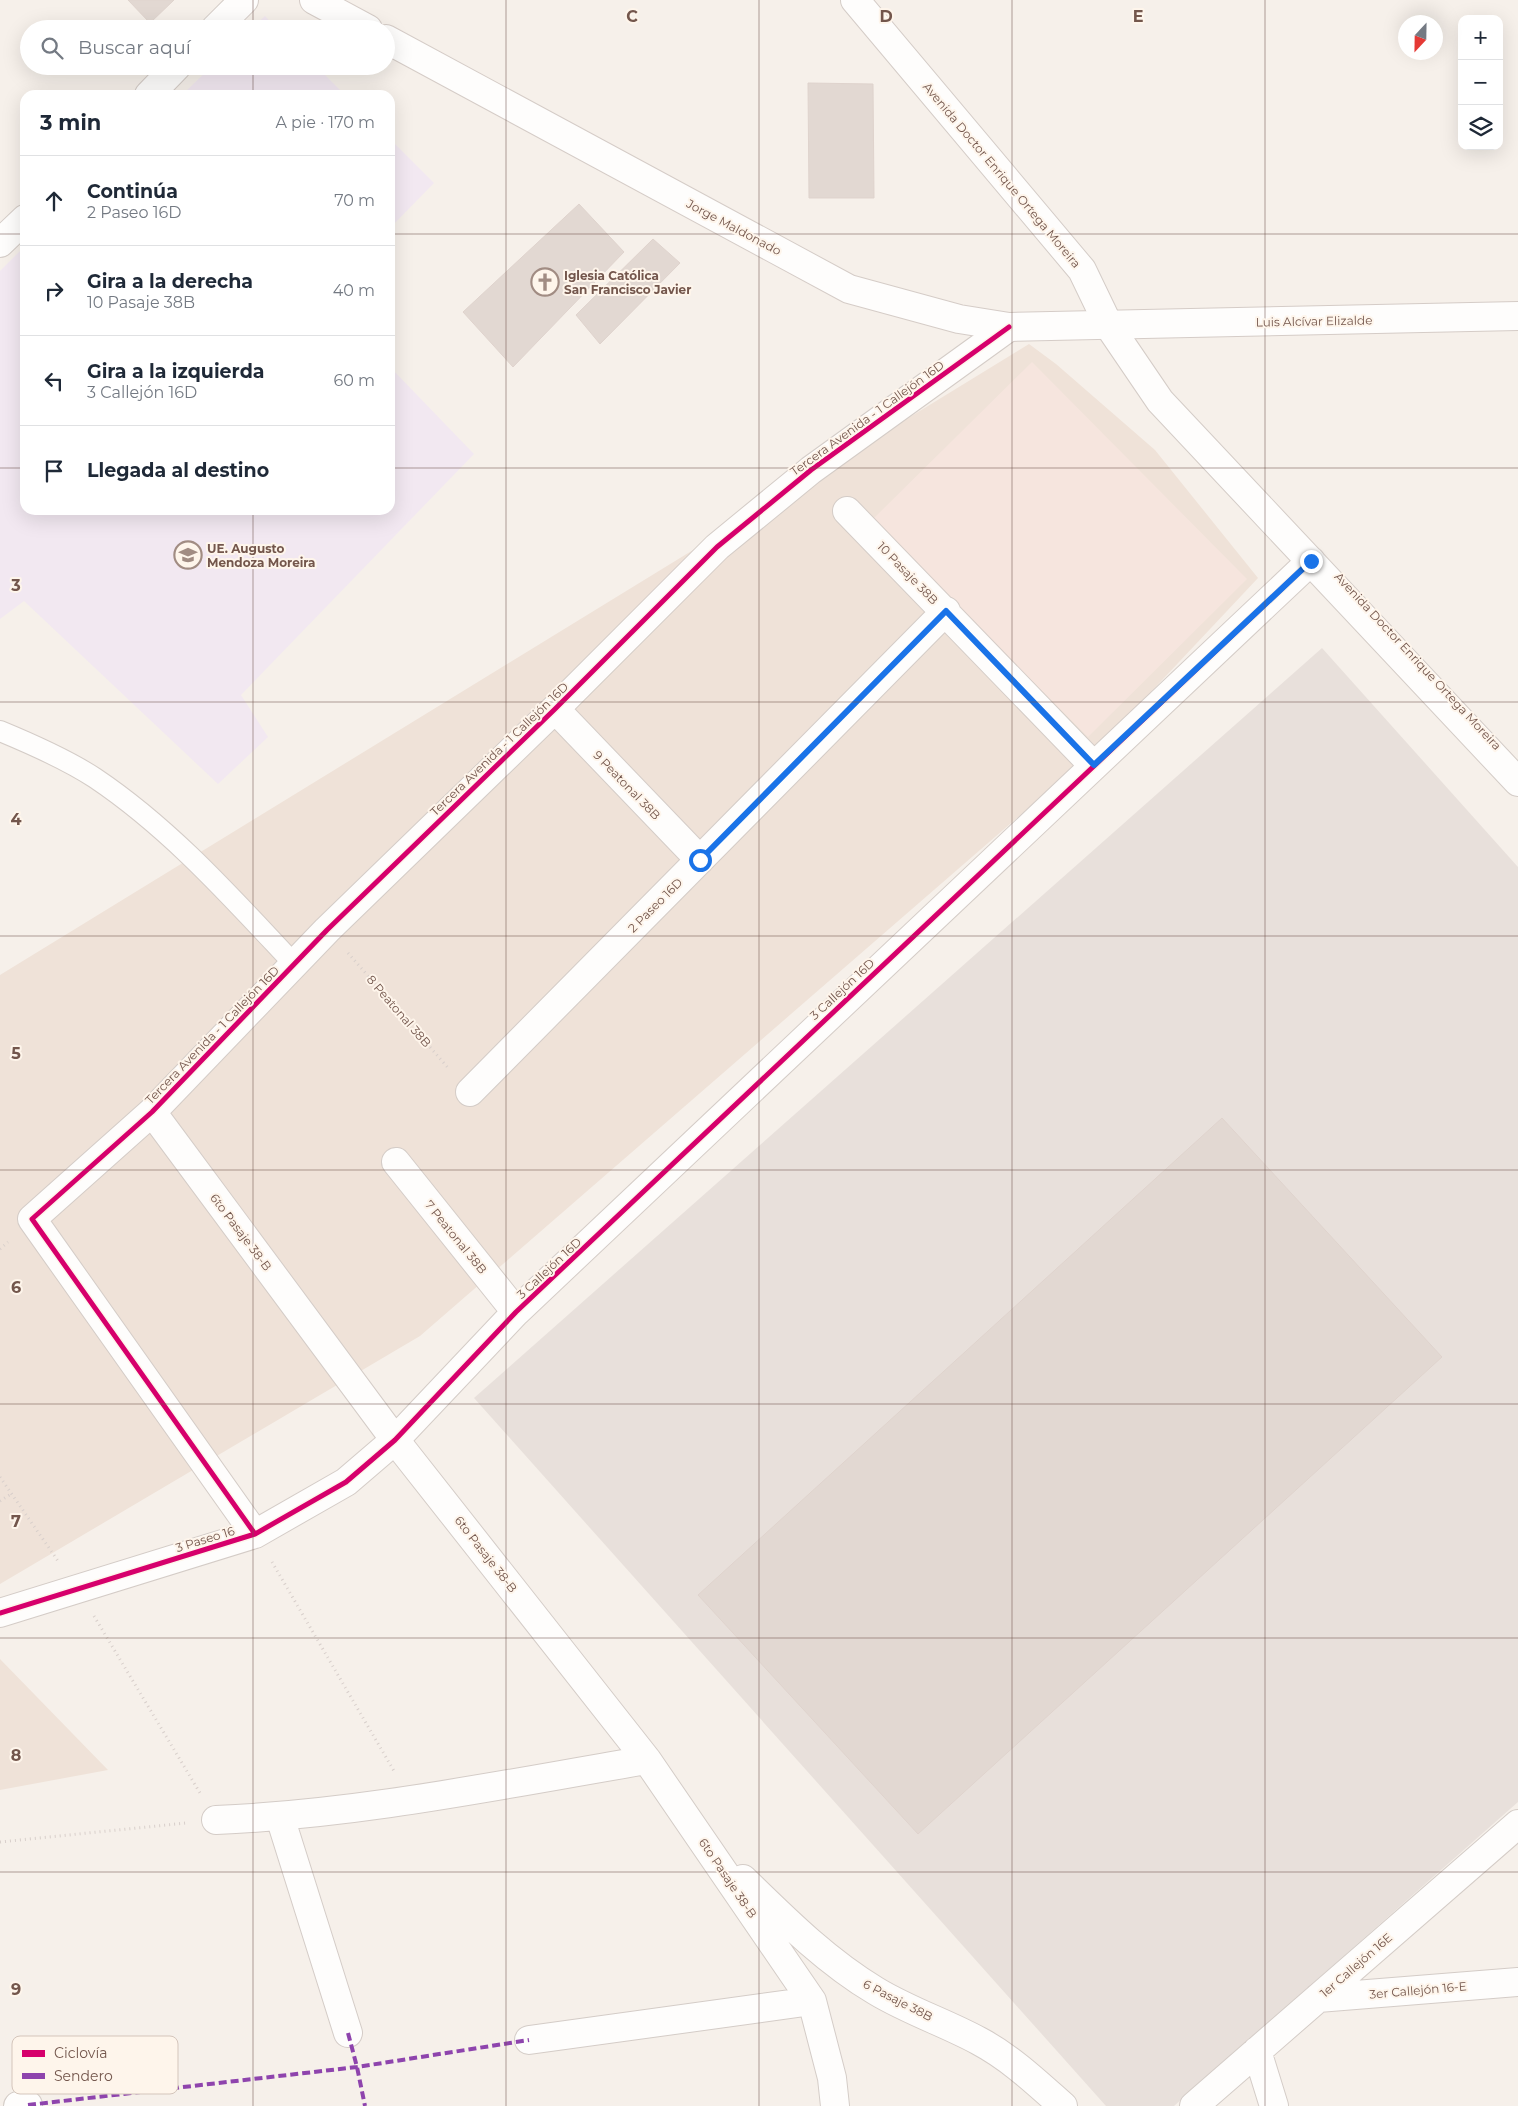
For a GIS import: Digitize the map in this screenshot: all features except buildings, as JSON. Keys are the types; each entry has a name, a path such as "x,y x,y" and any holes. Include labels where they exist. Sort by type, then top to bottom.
{"street":[{"path":"224,20 244,0"},
{"path":"314,0 351,20"},
{"name":"Avenida Doctor Enrique Ortega Moreira","path":"855,0 1082,270 1109,326 1160,400 1518,782"},
{"name":"Jorge Maldonado","path":"395,44 849,289 958,318 1009,327 1109,326"},
{"path":"154,90 169,75"},
{"path":"0,244 20,223"},
{"name":"Luis Alcívar Elizalde","path":"1109,326 1518,316"},
{"name":"Tercera Avenida - 1 Callejón 16D","path":"255,1534 32,1219 152,1112 327,930 555,710 717,547 811,470 1009,327"},
{"name":"10 Pasaje 38B","path":"847,510 1094,765"},
{"name":"3 Callejón 16D","path":"395,1440 516,1312 1311,561"},
{"name":"2 Paseo 16D","path":"470,1092 946,611"},
{"name":"9 Peatonal 38B","path":"555,710 700,860"},
{"name":"6to Pasaje 38-B","path":"152,1112 395,1440 647,1760 700,1837 812,2001 832,2078 835,2106"},
{"name":"7 Peatonal 38B","path":"396,1162 516,1312"},
{"name":"3 Paseo 16","path":"0,1613 255,1534 346,1482 395,1440"},
{"path":"216,1820 280,1817 411,1800 647,1760"},
{"path":"280,1817 348,2033"},
{"name":"1er Callejón 16E","path":"1194,2106 1518,1824"},
{"name":"6 Pasaje 38B","path":"700,1837 785,1920 836,1966 878,1993 980,2042 1014,2064 1064,2106"},
{"name":"3er Callejón 16-E","path":"1318,1998 1518,1982"},
{"path":"528,2040 812,2001"},
{"path":"1257,2051 1274,2106"}],"lane":[{"path":"0,731 24,741 94,778 162,830 215,880 294,964"}],"path":[{"path":"0,1477 78,1588 216,1820 0,1842"},
{"path":"0,1501 11,1494"},
{"path":"255,1534 411,1800"}],"shaded area":[{"path":"265,16 269,20 261,20"},
{"path":"203,75 325,75 340,90 187,90"},
{"path":"395,144 434,183 395,223"},
{"name":"UE. Augusto Mendoza Moreira","path":"20,251 20,515 395,515 395,372 474,454 241,695 268,737 218,784 24,601 0,619 0,271"},
{"path":"1029,344 1056,364 1155,450 1258,578 1101,745 420,1336 0,1584 0,975"},
{"path":"1032,362 1247,579 1088,737 872,520"},
{"path":"1322,648 1518,867 1518,1802 1174,2106 1106,2106 474,1398"},
{"path":"0,1659 108,1770 0,1790"}],"marked path":[{"path":"348,2033 365,2106"},
{"path":"178,2088 357,2067 529,2040"},
{"path":"28,2105 123,2094"}],"cycle path":[{"path":"255,1534 32,1219 152,1112 327,930 555,709 717,547 811,470 1009,327"},
{"path":"0,1613 255,1534 346,1482 395,1440 516,1312 1311,561"}],"place":[{"name":"Iglesia Católica San Francisco Javier","path":"545,282"},
{"name":"UE. Augusto Mendoza Moreira","path":"188,555"}],"route":[{"path":"700,860 946,611 1094,765 1311,561"}]}
